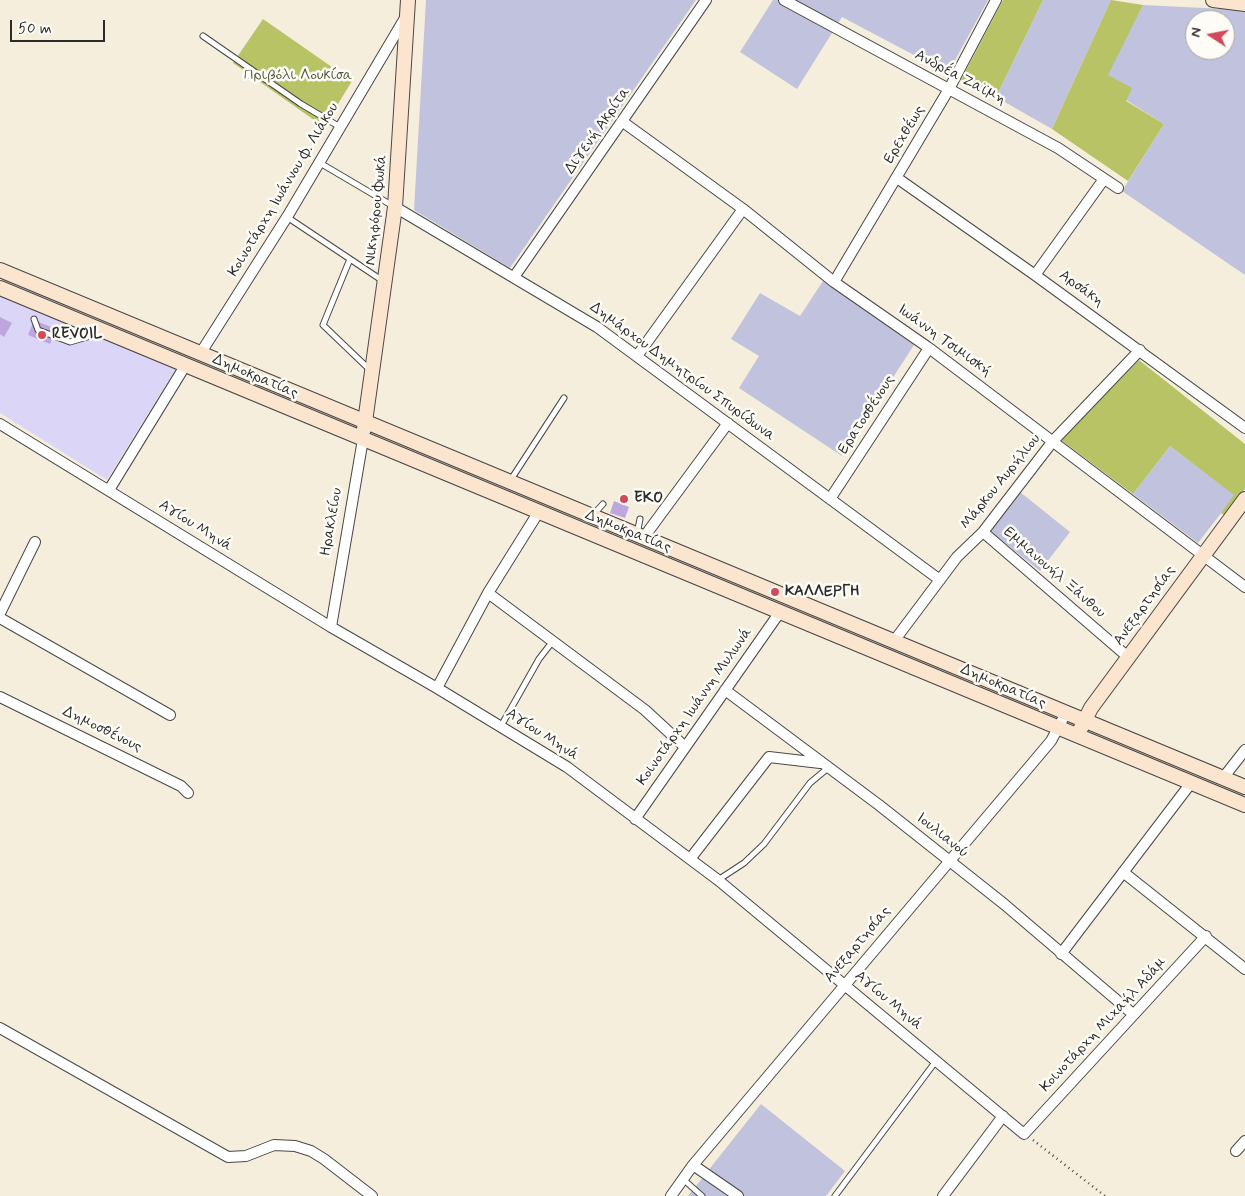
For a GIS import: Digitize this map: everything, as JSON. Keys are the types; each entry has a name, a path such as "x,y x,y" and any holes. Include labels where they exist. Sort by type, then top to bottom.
{"main road":[{"name":"Νικηφόρου Φωκά","path":"365,421 374,374 396,207 408,0"},
{"path":"1213,0 1245,4"},
{"name":"Δημοκρατίας","path":"0,270 1245,787"},
{"name":"Δημοκρατίας","path":"0,288 1245,805"},
{"name":"Ηρακλείου","path":"363,440 365,421"},
{"name":"Ανεξαρτησίας","path":"1078,736 1084,720 1128,657 1245,499"}],"street":[{"name":"Διγενή Ακρίτα","path":"514,278 706,0"},
{"name":"Ανδρέα Ζαϊμη","path":"784,0 1058,148 1118,188"},
{"name":"Ερεχθέως","path":"834,282 949,89 996,0"},
{"name":"Κοινοτάρχη Ιωάννου Φ. Λιάκου","path":"200,354 288,217 407,15"},
{"name":"Ιωάννη Τσιμισκή","path":"623,122 743,209 834,282 929,348 1245,587"},
{"name":"Αρσάκη","path":"896,178 1036,275 1245,428"},
{"path":"1036,275 1104,179"},
{"name":"Δημάρχου Δημητρίου Σπυρίδωνα","path":"396,207 597,327 940,580"},
{"path":"637,356 743,209"},
{"name":"Ερατοσθένους","path":"830,499 929,348"},
{"name":"Μάρκου Αυρήλιου","path":"894,641 957,557 983,532 1053,441 1140,350"},
{"path":"108,490 185,366"},
{"path":"640,536 728,423"},
{"name":"Αγίου Μηνά","path":"0,424 331,627 501,726 567,768 718,880 1024,1134"},
{"name":"Ηρακλείου","path":"331,627 363,440"},
{"path":"437,688 488,593 538,512"},
{"name":"Εμμανουήλ Ξάνθου","path":"983,532 1128,657"},
{"path":"0,613 35,542"},
{"path":"488,593 645,710 685,747"},
{"name":"Κοινοτάρχη Ιωάννη Μυλωνά","path":"635,819 780,612"},
{"path":"0,618 170,714"},
{"name":"Ιουλιανού","path":"725,690 950,861 1004,904 1133,1014"},
{"name":"Δημοσθένους","path":"0,697 181,786 188,793"},
{"name":"Ανεξαρτησίας","path":"671,1196 693,1165 1051,740 1066,713"},
{"path":"1223,778 1245,750"},
{"path":"690,859 769,757 825,765"},
{"path":"1061,954 1191,783"},
{"path":"1123,872 1244,967"},
{"name":"Κοινοτάρχη Μιχαήλ Αδάμ","path":"1024,1134 1206,936"},
{"path":"0,1028 228,1157 246,1156 274,1145 295,1146 310,1151 324,1159 372,1196"},
{"path":"944,1196 1003,1116"},
{"path":"1236,1151 1245,1141"},
{"path":"693,1165 738,1196"}],"lane":[{"path":"203,36 301,104 341,127"},
{"path":"320,163 396,207"},
{"path":"288,217 386,283"},
{"path":"350,259 323,325 374,374"},
{"path":"34,319 38,330 70,342 87,337"},
{"path":"510,481 564,398"},
{"path":"592,516 603,504"},
{"path":"640,519 640,536"},
{"path":"501,726 539,659 553,641"},
{"path":"718,880 744,863 764,844 825,765"},
{"path":"835,1196 936,1061"},
{"path":"683,1179 702,1196"}],"path":[{"path":"1024,1134 1105,1196"}],"shaded area":[{"path":"426,0 696,0 510,268 414,210"},
{"path":"773,0 988,0 948,73 842,17 797,89 740,52"},
{"path":"1043,0 1111,0 1052,129 996,97"},
{"path":"1143,5 1245,10 1245,275 1122,191 1164,124 1126,100 1107,75"},
{"path":"823,281 914,345 842,456 739,388 759,356 731,339 760,293 800,316"},
{"path":"0,293 177,367 107,480 0,413"},
{"path":"1170,446 1235,495 1198,543 1133,494"},
{"path":"1020,492 1070,532 1040,571 989,530"},
{"path":"761,1104 845,1171 826,1196 688,1196"}],"green space":[{"path":"1003,0 1043,0 996,97 961,80"},
{"path":"1111,0 1143,5 1108,75 1132,88 1126,101 1164,124 1128,181 1052,129"},
{"name":"Πριβόλι Λουκίσα","path":"263,19 352,81 324,127 233,63"},
{"path":"1139,360 1245,444 1245,489 1225,516 1221,513 1234,495 1170,446 1133,494 1061,440"}],"building":[{"path":"0,317 12,323 4,337 0,334"},
{"path":"34,320 56,329 50,344 28,335"},
{"path":"614,501 629,507 625,518 610,513"}],"place":[{"name":"REVOIL","path":"42,335"},
{"name":"EKO","path":"624,499"},
{"name":"ΚΑΛΛΕΡΓΗ","path":"775,592"}]}
